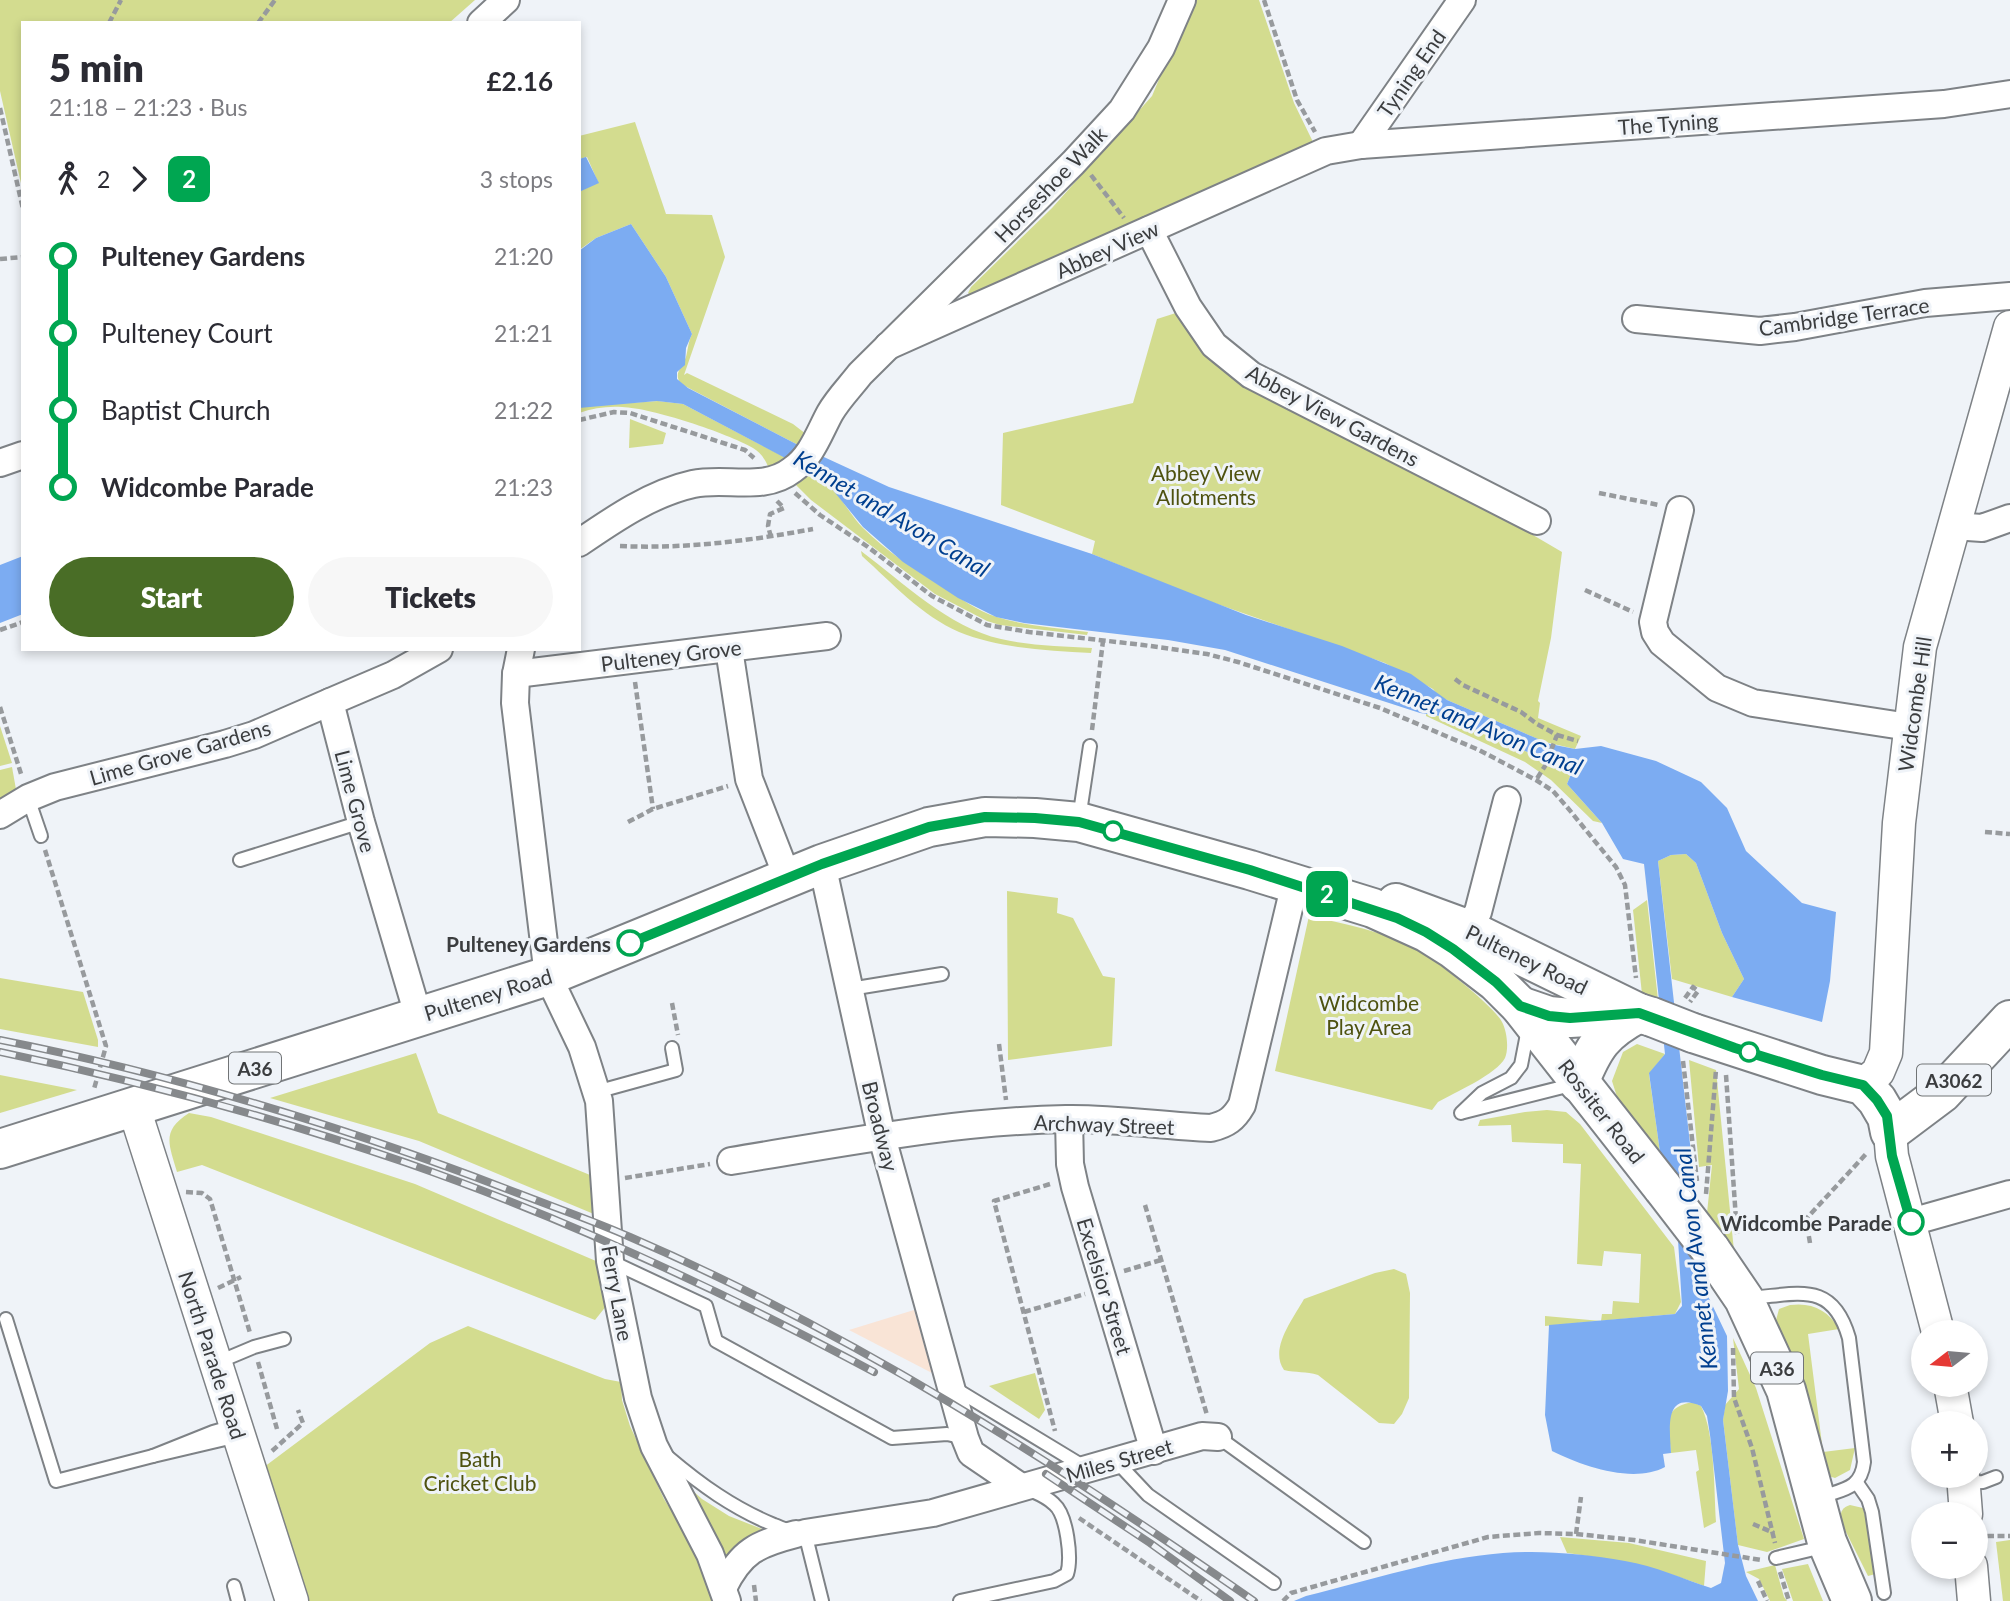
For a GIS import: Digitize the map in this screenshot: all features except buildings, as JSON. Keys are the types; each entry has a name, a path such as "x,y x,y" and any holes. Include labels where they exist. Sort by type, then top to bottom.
{"main road":[{"name":"Pulteney Road","path":"0,1149 548,976 805,871 929,827 985,817 1079,822 1295,883 1397,918 1426,932 1460,939 1645,1015 1717,1041 1822,1075 1863,1085"},
{"name":"Rossiter Road","path":"1460,939 1525,1013 1663,1188 1724,1247 1786,1390 1830,1550"},
{"path":"1525,1013 1570,1018 1645,1015"},
{"path":"1579,1083 1593,1050 1601,1040 1625,1021 1645,1015"},
{"name":"A3062","path":"1890,1132 1942,1093 2010,1020"},
{"path":"1863,1085 1887,1116 1890,1132"},
{"name":"A36","path":"1830,1550 1867,1599"}],"street":[{"path":"483,21 506,0"},
{"name":"Horseshoe Walk","path":"888,346 1122,110 1161,48 1182,0"},
{"name":"Tyning End","path":"1361,145 1462,0"},
{"name":"The Tyning","path":"1326,151 1361,145 1944,104 2010,94"},
{"name":"Abbey View","path":"888,346 1326,151"},
{"name":"Abbey View Gardens","path":"1143,233 1214,345 1251,375 1536,521"},
{"name":"Cambridge Terrace","path":"1636,318 1760,331 1796,327 1924,303 2010,296"},
{"name":"Widcombe Hill","path":"1863,1085 1878,1072 1886,1053 1899,823 1920,647 2010,327"},
{"path":"585,539 650,499 693,484 784,476 805,460 832,410 860,374 888,346"},
{"path":"0,463 21,456"},
{"path":"1680,510 1653,622 1655,632 1662,643 1717,688 1753,703 1909,727"},
{"path":"1953,526 1982,528 2010,518"},
{"name":"Pulteney Grove","path":"518,662 632,660 827,636"},
{"name":"Broadway","path":"729,649 749,779 805,871 850,989 883,1137 965,1438 971,1453 1021,1486"},
{"path":"330,702 393,675 435,651"},
{"path":"518,662 515,703 548,976"},
{"name":"Lime Grove Gardens","path":"0,815 28,798 55,787 244,738 330,702"},
{"name":"Lime Grove","path":"330,702 361,822 418,1015"},
{"path":"1460,939 1478,912 1507,800"},
{"name":"Archway Street","path":"731,1161 883,1137 1009,1122 1069,1119 1211,1128 1224,1125 1235,1118 1242,1105 1295,883"},
{"name":"Ferry Lane","path":"548,976 582,1047 597,1092 610,1261 638,1398 654,1446 710,1554 725,1595"},
{"name":"North Parade Road","path":"134,1108 290,1600"},
{"name":"Excelsior Street","path":"1069,1119 1072,1177 1154,1451"},
{"path":"1890,1132 1892,1156 1935,1320"},
{"path":"1911,1222 2010,1194"},
{"name":"Miles Street","path":"725,1595 733,1568 748,1553 767,1541 800,1533 933,1513 1202,1436 1215,1436"},
{"path":"1972,1579 1974,1601"}],"lane":[{"path":"1079,822 1090,746"},
{"path":"28,798 41,836"},
{"path":"240,860 361,822"},
{"path":"850,989 942,974"},
{"path":"1525,1013 1521,1065 1511,1078 1482,1093 1461,1113 1579,1083"},
{"path":"597,1092 676,1070 672,1048"},
{"path":"610,1261 706,1306 716,1341 892,1438 947,1434 965,1438"},
{"path":"1744,1298 1806,1294 1824,1298 1837,1309 1849,1338 1864,1461 1862,1474 1857,1483 1815,1499"},
{"path":"6,1319 56,1481 237,1431"},
{"path":"216,1363 284,1339"},
{"path":"951,1386 1088,1469"},
{"path":"1215,1436 1364,1542"},
{"path":"654,1446 700,1485 723,1500 748,1514 800,1533 822,1601"},
{"path":"1116,1461 1148,1495 1274,1583"},
{"path":"1970,1502 1983,1482 1996,1476"},
{"path":"1857,1483 1868,1499 1872,1512 1867,1599"},
{"path":"960,1601 1054,1581 1067,1574 1071,1561 1069,1542 1057,1506 1043,1495 1021,1486"},
{"path":"1776,1558 1810,1550 1830,1550"},
{"path":"234,1586 238,1601"}],"path":[{"path":"110,21 121,0"},
{"path":"259,21 275,0"},
{"path":"1264,0 1297,100 1326,151"},
{"path":"0,108 21,195"},
{"path":"1078,157 1143,233"},
{"path":"0,259 21,257"},
{"path":"581,420 614,412 642,416 745,450 784,476 791,489 820,515 868,547 932,596 987,625 1207,654 1380,708 1479,750 1536,780 1553,791 1567,807 1616,867 1625,885 1645,1015"},
{"path":"1599,493 1680,510"},
{"path":"771,537 768,526 770,514 783,508"},
{"path":"585,539 604,545 657,548 771,537 813,530"},
{"path":"1585,590 1653,622"},
{"path":"0,630 21,623"},
{"path":"1090,746 1103,641"},
{"path":"632,660 653,810"},
{"path":"1455,679 1521,712 1556,737 1578,741"},
{"path":"0,707 19,768"},
{"path":"1536,780 1545,766 1556,737"},
{"path":"628,822 653,810 749,779"},
{"path":"1985,832 2010,834"},
{"path":"41,836 106,1045 93,1092"},
{"path":"1704,1202 1717,1041"},
{"path":"1717,1041 1725,1077 1724,1247"},
{"path":"999,1044 1009,1122"},
{"path":"1810,1243 1806,1219 1890,1132"},
{"path":"605,1181 731,1161"},
{"path":"1060,1452 994,1201 1072,1177"},
{"path":"161,1191 202,1193 210,1199 277,1429"},
{"path":"1145,1205 1215,1436"},
{"path":"1024,1312 1161,1260"},
{"path":"250,1470 303,1423 298,1410"},
{"path":"1577,1534 1581,1497"},
{"path":"1057,1506 1067,1509 1201,1601"},
{"path":"1988,1517 2010,1536"},
{"path":"1753,1524 1774,1533"},
{"path":"1283,1601 1292,1593 1489,1536 1577,1534 1634,1540 1748,1559"},
{"path":"1776,1558 1789,1601"},
{"path":"1758,1581 1767,1601"}],"shaded area":[{"path":"914,1310 932,1373 849,1330"}],"green space":[{"path":"0,0 475,0 451,21 21,21 21,183 0,91"},
{"path":"1192,0 1259,0 1294,103 1313,142 977,296 970,295 968,293 971,287 1052,208 1152,96"},
{"path":"635,122 666,214 712,215 725,257 684,375 687,373 793,424 806,434 800,446 681,384 678,374 692,334 666,277 631,224 596,238 581,249 581,191 598,182 587,157 581,158 581,136"},
{"name":"Abbey View Allotments","path":"1179,312 1196,338 1562,552 1551,638 1538,701 1538,718 1581,736 1575,749 1545,742 1439,697 1433,689 1385,663 1200,598 1092,554 1095,541 1001,505 1003,433 1133,403 1157,319"},
{"path":"658,401 683,404 790,460 769,469 765,460 753,448 689,422 635,408 611,407 581,412 581,407"},
{"path":"630,419 666,433 663,444 629,448"},
{"path":"813,472 828,483 863,528 881,544 968,603 1008,620 1088,632 1087,635 1000,625 935,594 811,500 796,485"},
{"path":"861,551 927,603 963,625 1001,639 1092,648 1091,653 1008,645 959,632 932,617 908,598 862,556"},
{"path":"1426,714 1447,717 1541,758 1558,760 1571,774 1567,784 1602,823 1593,821 1551,780 1525,762"},
{"path":"0,726 12,763 0,766"},
{"path":"12,767 17,795 0,805 0,770"},
{"path":"1686,854 1696,863 1722,933 1744,979 1732,997 1672,979 1658,861 1671,855"},
{"path":"1007,891 1058,898 1057,913 1073,918 1103,976 1115,978 1112,1046 1008,1060"},
{"path":"1647,900 1658,1000 1642,994 1633,910"},
{"name":"Widcombe Play Area","path":"1309,916 1391,937 1425,954 1476,994 1497,1015 1505,1030 1505,1058 1485,1077 1438,1102 1432,1110 1275,1071"},
{"path":"0,978 83,992 98,1047 0,1029"},
{"path":"1637,1044 1665,1054 1649,1074 1660,1152 1617,1103 1612,1081 1623,1052"},
{"path":"416,1053 438,1113 595,1177 601,1217 419,1141 270,1098"},
{"path":"1689,1060 1716,1070 1734,1251 1707,1213 1712,1165 1699,1167"},
{"path":"0,1075 77,1090 0,1113"},
{"path":"1547,1110 1566,1112 1580,1124 1674,1247 1681,1302 1675,1314 1601,1321 1602,1314 1612,1314 1613,1301 1639,1303 1641,1254 1604,1251 1602,1266 1577,1264 1581,1164 1563,1163 1563,1144 1512,1142 1511,1125 1478,1126 1480,1120"},
{"path":"189,1113 211,1117 415,1184 596,1261 607,1305 595,1320 202,1165 177,1172 170,1146 171,1132"},
{"path":"1394,1269 1406,1274 1410,1293 1409,1398 1394,1424 1379,1423 1318,1375 1284,1370 1279,1353 1284,1334 1304,1299 1375,1273"},
{"path":"1790,1305 1819,1309 1830,1317 1839,1329 1808,1334 1823,1452 1855,1448 1850,1470 1835,1478 1825,1475 1775,1324 1779,1309"},
{"path":"1545,1316 1600,1321 1545,1326"},
{"name":"Bath Cricket Club","path":"468,1326 605,1379 621,1382 622,1400 630,1426 664,1499 693,1545 715,1601 305,1601 260,1470 430,1343"},
{"path":"1733,1338 1756,1388 1804,1539 1767,1552 1738,1545 1723,1420 1725,1405 1739,1389"},
{"path":"1035,1373 1045,1410 1039,1419 989,1386"},
{"path":"1693,1402 1701,1406 1706,1418 1713,1462 1716,1522 1704,1528 1696,1472 1699,1470 1696,1450 1671,1453 1668,1427 1675,1409"},
{"path":"684,1483 702,1499 729,1516 767,1531 736,1546 725,1561"},
{"path":"1850,1505 1863,1508 1879,1573 1868,1576 1841,1522 1842,1511"},
{"path":"1560,1537 1629,1543 1706,1561 1704,1586 1636,1565 1567,1553"},
{"path":"2010,1540 2010,1601 2003,1601 1996,1542"},
{"path":"1808,1564 1823,1601 1793,1601 1782,1569"},
{"path":"1775,1565 1787,1601 1770,1601 1759,1579 1746,1572"}],"water":[{"path":"586,157 599,183 581,191 581,158"},
{"name":"Kennet and Avon Canal","path":"631,224 666,277 692,334 686,348 685,365 677,372 677,379 688,388 800,446 889,487 1092,554 1246,615 1342,646 1411,674 1447,700 1550,744 1575,749 1601,746 1656,761 1701,782 1727,808 1746,851 1802,903 1836,912 1830,981 1822,1022 1732,997 1744,979 1722,933 1696,863 1686,854 1671,855 1658,861 1707,1294 1727,1336 1728,1391 1723,1420 1738,1545 1746,1576 1758,1601 1294,1601 1429,1565 1518,1552 1564,1553 1610,1559 1647,1566 1711,1588 1721,1583 1725,1563 1710,1435 1707,1416 1701,1406 1689,1402 1680,1403 1675,1408 1670,1424 1671,1453 1663,1454 1665,1467 1638,1474 1592,1467 1552,1451 1545,1415 1549,1325 1675,1314 1682,1306 1674,1173 1660,1152 1649,1073 1665,1054 1644,864 1623,859 1602,823 1567,784 1571,774 1568,770 1558,762 1541,758 1447,717 1420,713 1225,650 996,617 958,598 903,562 863,527 823,478 683,404 657,401 581,408 581,249 596,238"},
{"path":"21,557 21,615 0,623 0,565"}],"railway":[{"path":"0,1040 198,1087 328,1126 456,1170 630,1237 793,1315 951,1403 1104,1500 1254,1601"},
{"path":"0,1052 103,1075 256,1115 407,1163 527,1208 645,1258 874,1372"},
{"path":"1046,1474 1150,1543 1230,1601"}],"bus line":[{"name":"2","path":"630,943 822,864 929,827 985,817 1079,822 1373,908 1426,932 1496,982 1520,1006 1549,1016 1570,1018 1639,1013 1735,1048 1863,1085 1887,1116 1892,1156 1911,1222"}],"place":[{"name":"Pulteney Gardens","path":"630,943"},
{"name":"Widcombe Parade","path":"1911,1222"}]}
